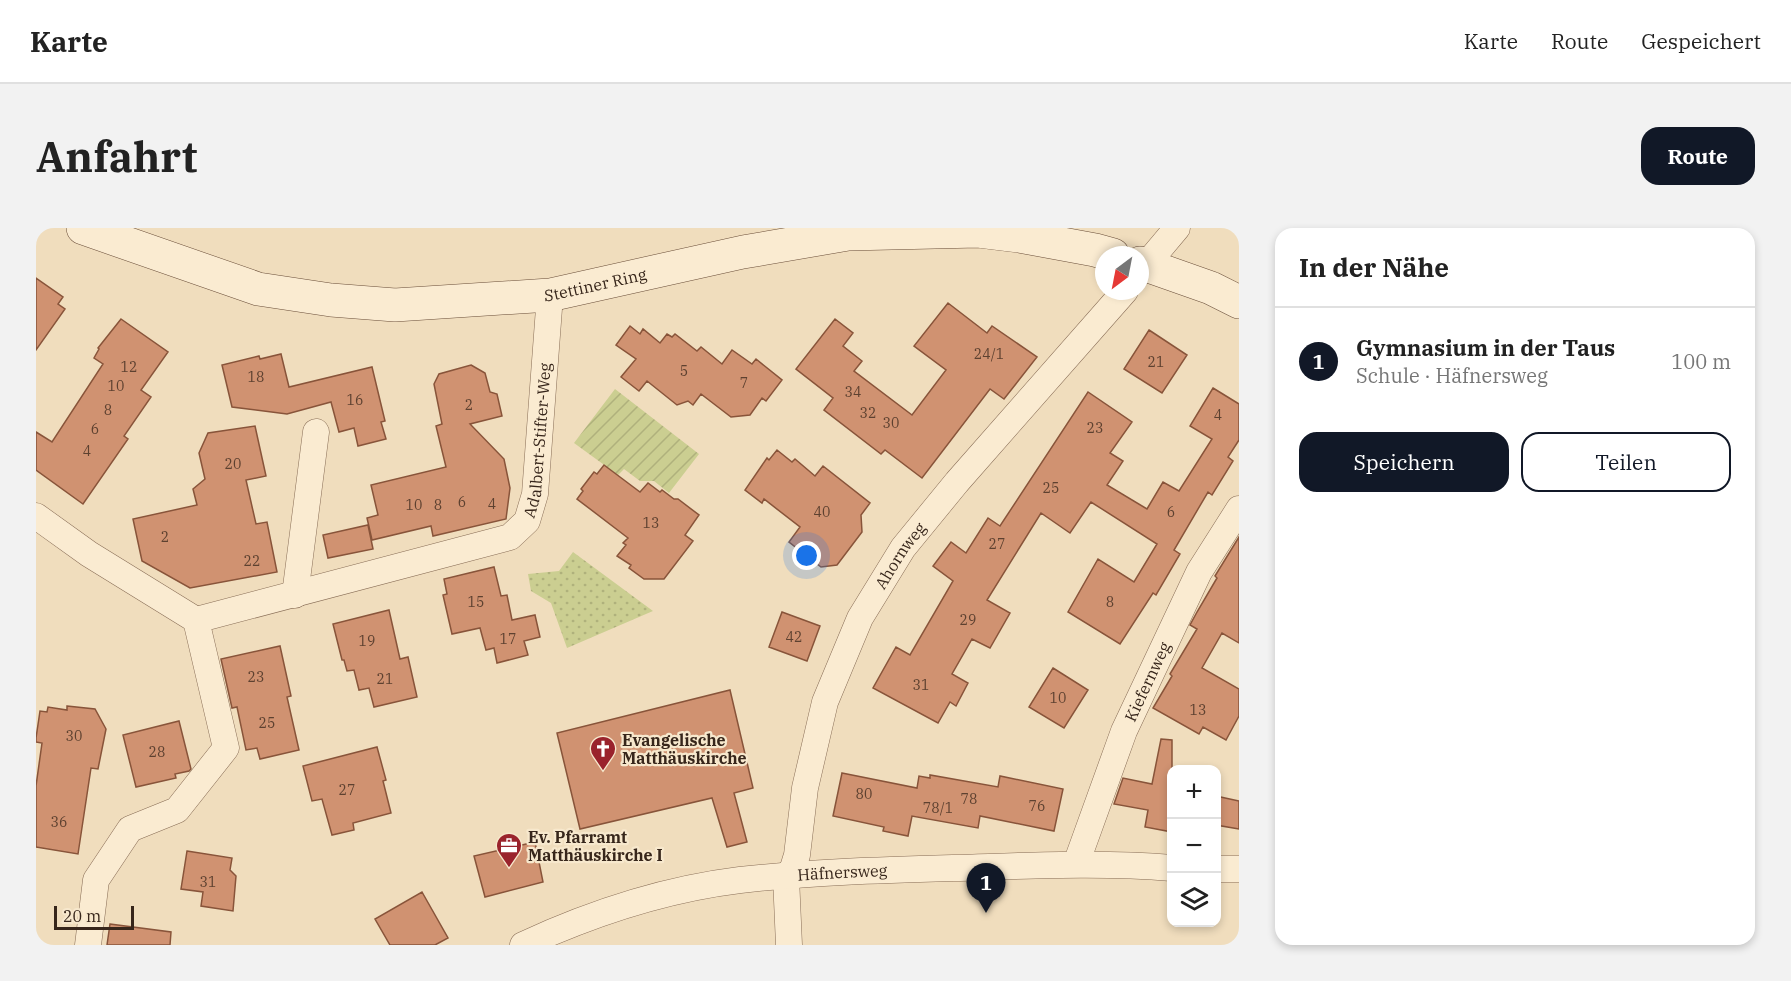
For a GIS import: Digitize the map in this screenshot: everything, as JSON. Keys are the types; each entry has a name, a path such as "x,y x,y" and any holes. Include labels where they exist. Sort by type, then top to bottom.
{"street":[{"name":"Stettiner Ring","path":"83,228 258,288 331,300 395,305 550,295 742,252 848,234 978,231 1095,250"},
{"path":"1149,258 1177,228"},
{"path":"1149,268 1211,288 1239,302"},
{"name":"Adalbert-Stifter-Weg","path":"195,620 510,537 527,521 534,494 550,295"},
{"name":"Ahornweg","path":"786,877 793,868 797,855 805,788 825,702 860,618 903,548 957,482 1117,300"},
{"path":"295,595 316,432"},
{"name":"Kiefernweg","path":"1076,864 1124,731 1198,572 1239,509"},
{"path":"36,516 89,554 195,620 226,748 177,810 130,829 96,880 88,945"},
{"name":"Häfnersweg","path":"523,945 637,902 739,880 841,872 1076,864 1167,868"},
{"path":"1221,869 1239,869"},
{"path":"786,877 789,945"}],"green space":[{"path":"615,389 699,454 669,493 654,481 640,481 624,469 618,475 574,443"},
{"path":"573,552 653,611 567,648 551,603 531,591 528,574 559,571"}],"building":[{"path":"36,278 63,297 58,304 65,309 36,350"},
{"path":"948,303 987,333 992,326 1037,357 1004,399 990,389 922,478 885,450 881,454 824,410 833,398 796,369 835,319 853,333 843,346 862,361 854,371 912,415 946,370 914,346"},
{"path":"121,319 168,352 141,390 151,397 124,436 128,439 83,504 36,470 36,432 52,442 103,364 94,358 98,348"},
{"path":"630,326 640,334 643,329 660,343 667,334 672,337 675,334 697,351 701,347 722,364 732,350 752,364 756,359 782,380 766,401 762,398 750,415 731,417 701,394 693,405 688,401 677,405 647,381 639,391 621,377 636,359 616,345"},
{"path":"1149,330 1187,355 1162,393 1124,369"},
{"path":"281,354 289,387 372,367 385,421 381,422 386,439 358,446 354,428 339,432 331,402 287,414 232,407 222,365 259,356 260,359"},
{"path":"471,365 485,373 490,392 497,394 502,416 470,424 504,459 510,488 506,519 433,536 431,526 372,540 367,518 378,515 371,485 446,467 436,426 442,424 434,384 439,374"},
{"path":"1213,388 1239,404 1239,440 1228,457 1233,461 1212,495 1208,492 1174,550 1180,554 1156,595 1153,593 1120,644 1068,612 1098,559 1134,582 1157,544 1091,502 1070,533 1041,513 987,600 1010,613 990,648 972,639 952,674 968,683 956,706 950,702 938,723 873,688 896,647 910,655 953,581 933,566 951,542 966,553 988,518 1000,526 1088,392 1132,422 1110,453 1123,461 1107,485 1147,509 1163,482 1179,491 1212,439 1190,426"},
{"path":"255,426 266,476 246,480 256,524 267,522 277,572 190,588 142,561 133,519 197,505 193,489 205,479 199,453 208,433"},
{"path":"777,450 792,462 795,459 815,476 823,466 870,503 861,515 862,532 837,565 821,567 789,542 800,527 764,499 762,503 745,490 767,458 769,460"},
{"path":"604,465 640,492 648,483 660,492 662,490 674,499 678,499 699,515 685,535 693,541 664,579 644,579 629,568 631,565 617,556 626,545 623,543 628,538 577,499 583,491 581,489 594,472 597,474"},
{"path":"368,525 373,549 328,558 323,535"},
{"path":"1239,537 1239,643 1222,633 1202,668 1239,689 1239,716 1226,740 1203,727 1199,734 1153,708 1197,629 1190,625 1217,578 1215,576"},
{"path":"494,567 501,596 507,595 512,620 535,615 540,637 524,641 528,655 497,663 494,648 486,650 480,628 452,634 443,595 447,594 444,579"},
{"path":"389,610 400,659 408,657 417,697 374,707 369,688 359,690 354,670 347,671 333,624"},
{"path":"782,612 820,626 807,661 769,647"},
{"path":"280,646 291,696 287,697 299,750 260,759 257,748 246,750 237,707 232,708 221,659"},
{"path":"1053,668 1088,690 1064,728 1029,707"},
{"path":"730,690 753,788 734,793 747,842 727,847 712,798 580,829 557,733"},
{"path":"67,706 95,709 106,729 98,769 91,768 78,854 36,847 36,786 42,743 36,742 36,738 40,711 47,712 48,707 67,710"},
{"path":"179,721 191,769 175,774 176,778 136,787 123,735"},
{"path":"1161,739 1172,740 1172,765 1167,765 1167,831 1145,827 1148,810 1114,804 1123,778 1152,784"},
{"path":"377,747 386,780 383,781 391,813 353,823 354,830 332,835 322,799 312,801 303,766"},
{"path":"842,773 917,788 919,776 930,778 930,775 998,787 1000,776 1063,789 1054,831 980,816 978,828 912,816 908,836 883,831 884,827 833,816"},
{"path":"1221,797 1239,801 1239,829 1221,826"},
{"name":"Ev. Pfarramt Matthäuskirche I","path":"535,842 543,882 485,897 474,856"},
{"path":"187,851 232,858 230,870 236,876 233,911 201,906 203,892 181,889"},
{"path":"422,892 448,938 435,945 390,945 375,919"},
{"path":"110,924 171,932 170,945 107,945"}],"place":[{"name":"Evangelische Matthäuskirche","path":"603,772"},
{"name":"Ev. Pfarramt Matthäuskirche I","path":"509,869"},
{"name":"Gymnasium in der Taus","path":"986,913"}]}
